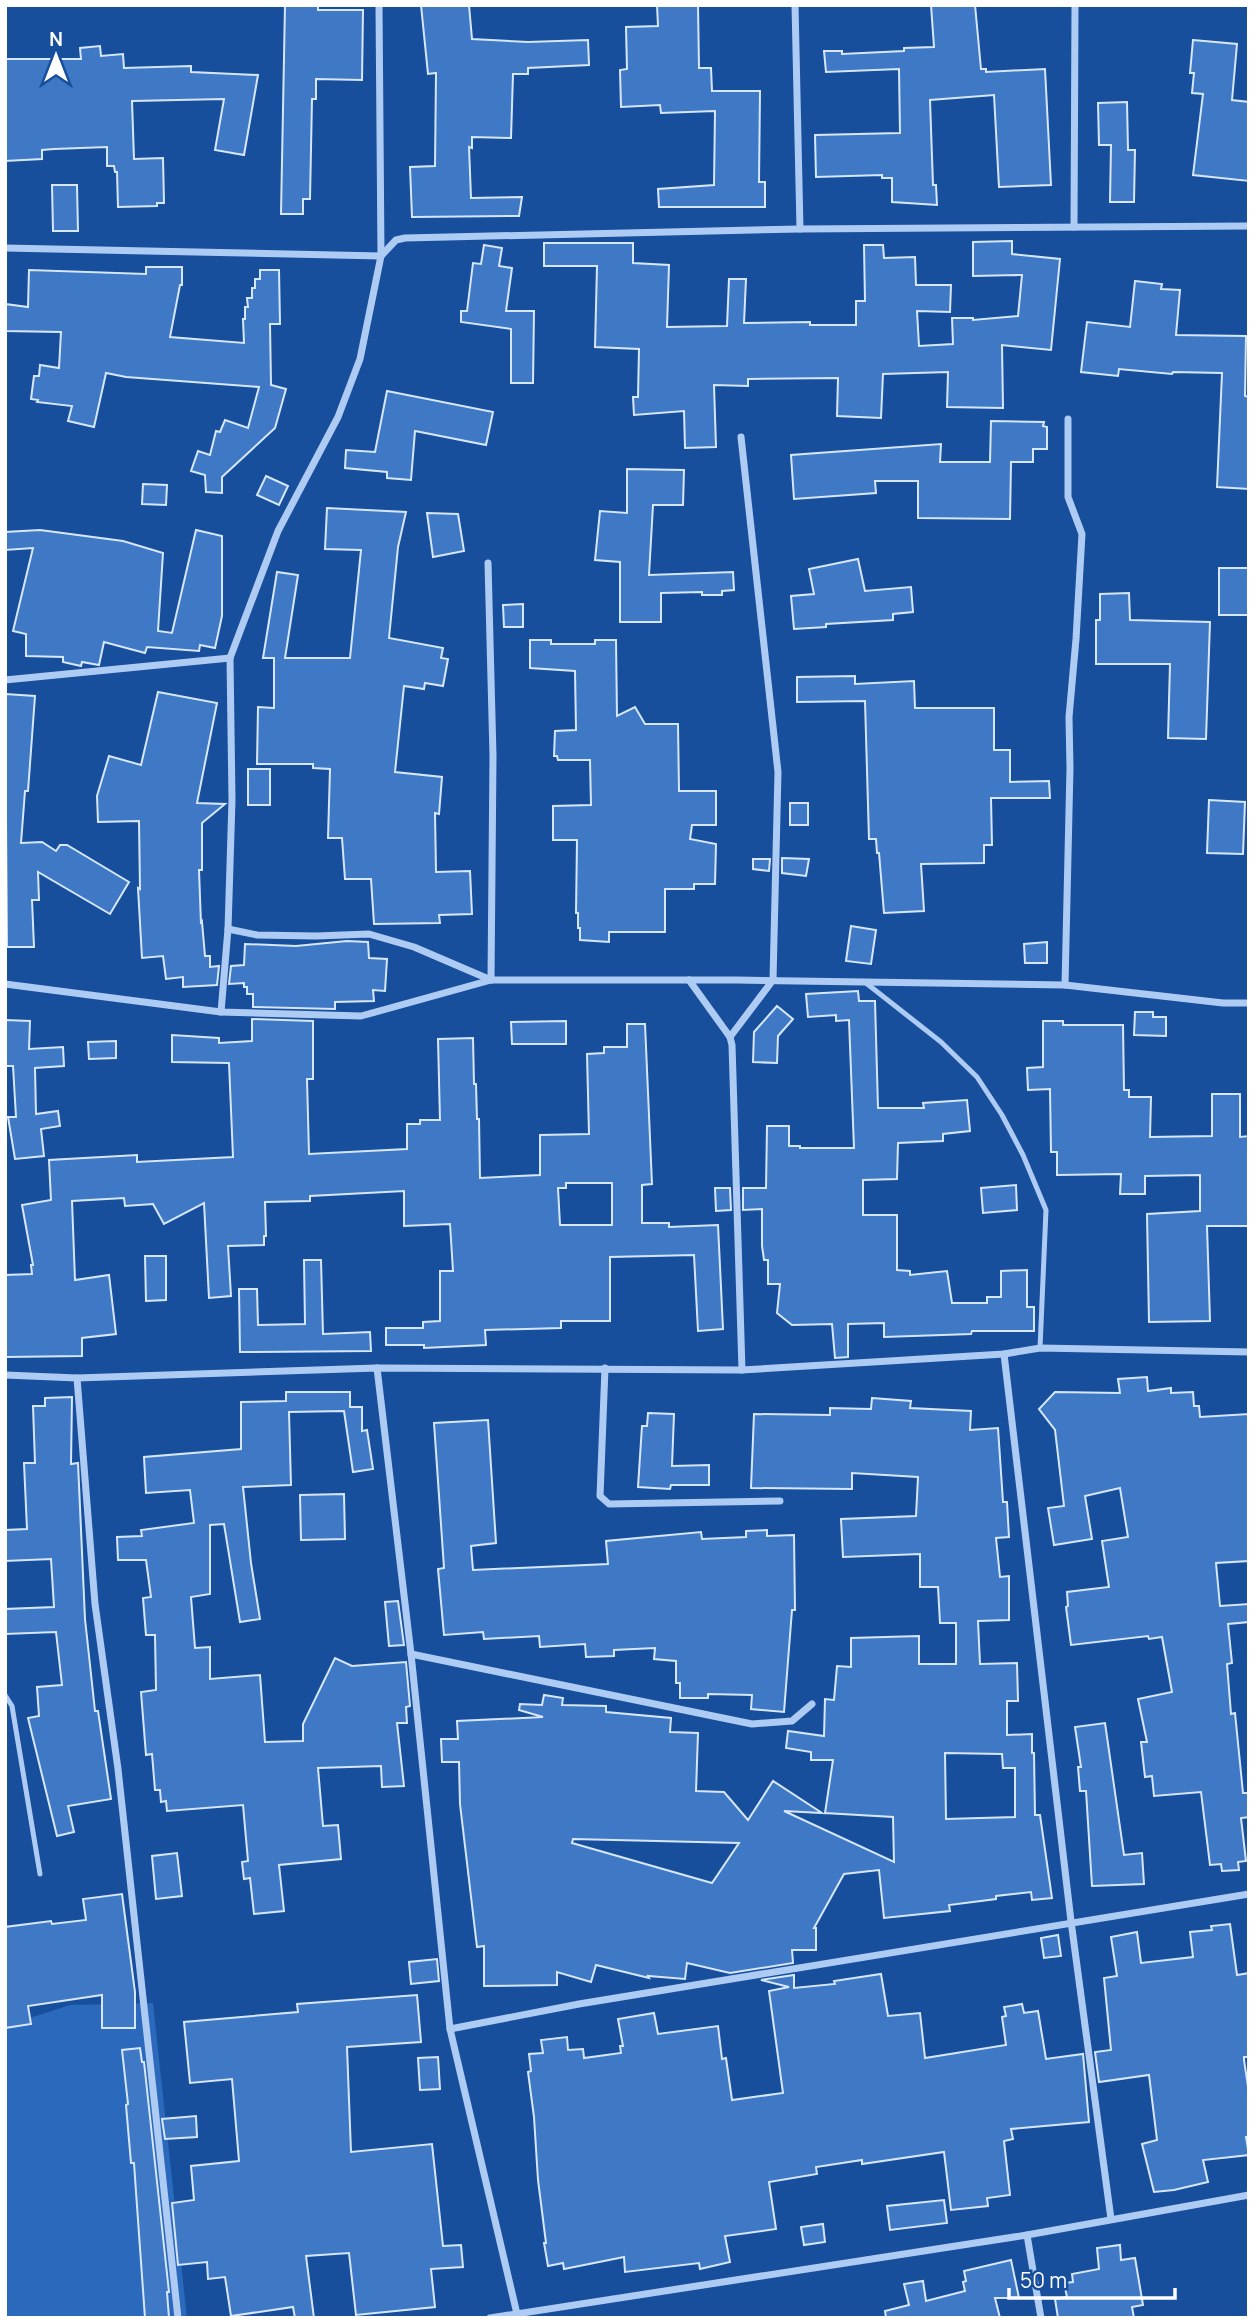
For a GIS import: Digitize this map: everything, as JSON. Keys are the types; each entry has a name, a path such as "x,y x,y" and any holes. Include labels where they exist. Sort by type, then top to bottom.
{"street":[{"path":"221,1012 228,929 232,800 230,657 278,531 342,405 360,359 381,256 379,5"},
{"path":"795,5 800,229"},
{"path":"1074,227 1075,5"},
{"path":"5,248 381,256 396,240 405,238 800,229 1249,226"},
{"path":"1065,985 1069,717 1082,534 1068,497 1068,419"},
{"path":"730,1037 773,980 778,772 741,438"},
{"path":"488,564 493,756 491,980"},
{"path":"5,680 230,657"},
{"path":"228,929 257,935 369,934 414,947 491,980"},
{"path":"5,984 221,1012 361,1016 491,980 773,980 1065,985 1223,1003 1249,1003"},
{"path":"689,980 730,1037 743,1370"},
{"path":"5,1375 77,1378 377,1368 743,1370 1004,1354 1040,1348 1249,1352"},
{"path":"1004,1354 1071,1921 1111,2219"},
{"path":"377,1368 411,1654 450,2029 517,2314"},
{"path":"606,1368 600,1496 609,1504 780,1502"},
{"path":"77,1378 95,1604 118,1769 178,2318"},
{"path":"411,1654 752,1724 792,1721 812,1704"},
{"path":"450,2029 579,2004 1071,1921 1249,1894"},
{"path":"490,2318 1027,2235 1249,2195"},
{"path":"1027,2235 1041,2318"}],"lane":[{"path":"866,983 941,1042 977,1077 1002,1115 1023,1155 1046,1210 1040,1348"},
{"path":"5,1695 12,1706 40,1874"}],"shaded area":[{"path":"153,2003 187,2318 5,2318 5,2026 70,2005"}],"building":[{"path":"285,5 318,5 318,10 363,10 362,80 316,79 316,99 312,99 310,199 303,199 303,214 281,214"},
{"path":"421,5 469,5 472,39 528,42 588,40 589,65 528,68 528,74 513,74 511,138 472,137 472,148 469,147 471,198 522,197 519,216 412,217 410,167 435,166 436,73 428,74"},
{"path":"657,5 698,5 699,68 711,68 712,91 760,91 759,182 765,182 765,207 659,207 658,189 714,185 715,111 661,113 660,105 621,107 620,70 627,69 626,27 658,26"},
{"path":"931,5 975,5 981,69 986,69 986,72 1045,69 1051,185 999,187 994,95 930,100 933,185 936,185 937,205 892,202 892,178 882,178 882,175 816,177 815,135 900,133 899,69 826,72 824,51 842,51 842,54 934,47"},
{"path":"1193,40 1237,44 1232,100 1249,102 1249,181 1193,175 1203,94 1192,93 1194,73 1190,73"},
{"path":"100,46 101,56 123,54 124,68 191,66 191,72 258,75 244,155 215,150 224,99 132,101 134,159 163,158 164,203 157,203 157,206 118,207 117,172 114,166 107,166 107,147 42,150 42,159 5,161 5,59 81,59 80,48"},
{"path":"1127,102 1128,150 1135,150 1134,202 1110,202 1111,145 1099,145 1098,103"},
{"path":"52,185 77,185 78,231 53,231"},
{"path":"1012,241 1012,254 1060,259 1051,350 1002,345 1003,408 947,407 948,372 883,374 881,418 837,416 838,378 748,379 748,386 714,385 716,447 685,448 684,411 634,415 633,397 638,397 639,349 595,347 597,266 544,266 544,243 633,243 633,263 669,265 667,327 727,326 729,279 746,279 744,323 810,322 810,325 856,325 856,301 865,301 864,245 883,245 884,258 915,257 916,285 951,285 950,312 917,311 919,346 953,344 952,318 973,320 1018,316 1022,275 973,276 973,242"},
{"path":"484,245 502,248 499,266 512,268 506,311 534,311 533,383 511,383 511,329 461,322 461,311 467,311 473,263 481,264"},
{"path":"146,267 182,267 182,285 170,337 244,343 245,307 248,307 247,298 252,298 255,279 260,279 260,270 279,270 280,324 270,324 271,385 286,389 275,428 222,477 222,493 206,492 205,475 191,471 198,451 210,455 216,431 220,432 225,420 248,428 259,387 126,377 106,373 94,427 68,421 72,406 31,399 34,376 39,376 40,365 59,368 61,332 5,331 5,304 28,307 29,270 146,274"},
{"path":"1135,281 1162,284 1161,289 1180,290 1176,335 1246,336 1245,396 1249,397 1249,489 1217,487 1222,373 1172,374 1119,369 1118,376 1081,372 1087,322 1130,327"},
{"path":"387,391 493,412 486,445 415,431 411,480 387,478 387,472 345,468 346,450 375,452"},
{"path":"991,421 1044,422 1043,426 1047,427 1047,449 1033,449 1033,462 1011,462 1010,519 918,518 918,481 875,481 876,493 794,499 791,455 941,444 940,462 990,462"},
{"path":"627,469 684,470 683,505 653,505 649,575 733,572 734,590 722,591 722,595 702,595 702,592 661,593 661,622 620,622 620,562 595,560 600,511 627,513"},
{"path":"266,476 288,486 279,505 257,495"},
{"path":"143,484 167,485 166,505 142,504"},
{"path":"327,508 406,512 398,547 389,638 443,648 441,658 448,659 443,686 425,683 424,689 404,686 395,772 442,777 439,814 435,813 436,872 470,871 472,914 439,915 440,923 374,924 371,879 345,879 342,838 328,838 330,769 313,768 313,764 257,764 258,707 274,708 274,658 263,658 277,572 298,575 285,658 350,658 361,550 325,549"},
{"path":"427,513 458,514 464,551 433,557"},
{"path":"40,530 123,541 163,553 158,631 172,633 196,530 222,536 222,616 215,648 200,645 199,651 147,647 145,653 104,642 99,665 82,662 81,666 63,662 63,657 26,656 26,634 13,631 33,548 5,550 5,532"},
{"path":"858,559 865,591 911,587 913,612 893,614 893,620 794,629 791,596 814,594 809,569"},
{"path":"1219,568 1249,568 1249,615 1219,615"},
{"path":"1129,593 1130,620 1210,622 1206,739 1168,738 1170,664 1096,664 1096,620 1100,620 1100,594"},
{"path":"523,604 523,627 504,627 503,605"},
{"path":"530,640 551,640 551,644 595,644 595,640 616,640 617,716 635,707 645,724 678,724 679,791 716,791 716,825 692,825 690,839 716,844 715,884 694,884 694,889 665,889 665,932 609,932 609,942 580,940 576,913 577,840 553,840 553,806 591,805 590,760 558,760 557,756 554,756 555,731 576,730 575,671 530,668"},
{"path":"855,676 855,684 914,681 915,708 994,708 994,750 1010,750 1010,782 1049,781 1050,798 991,798 992,845 984,845 984,863 921,864 924,911 884,913 879,853 876,839 869,839 865,701 797,702 797,677"},
{"path":"158,692 217,703 197,803 225,804 202,823 202,870 199,870 205,956 210,956 210,967 219,966 217,985 183,987 183,977 166,979 163,956 142,958 138,888 140,889 139,821 98,822 97,796 109,756 141,765"},
{"path":"5,694 35,696 21,843 42,842 56,851 60,845 67,845 129,882 110,914 38,872 39,900 32,900 34,947 7,947"},
{"path":"248,769 270,769 270,805 248,805"},
{"path":"1209,800 1245,802 1243,854 1207,853"},
{"path":"790,803 808,803 808,825 790,825"},
{"path":"782,858 809,859 806,876 782,873"},
{"path":"753,859 770,859 769,871 753,869"},
{"path":"851,926 876,930 871,964 846,961"},
{"path":"347,941 368,942 369,958 387,959 385,991 373,990 374,1001 335,1002 335,1009 253,1007 253,994 247,994 244,983 229,984 231,966 244,965 245,944 296,946"},
{"path":"1047,942 1047,963 1025,963 1024,944"},
{"path":"858,991 859,1001 875,1001 878,1108 924,1108 923,1103 967,1100 970,1131 943,1134 943,1141 898,1143 897,1179 863,1180 863,1215 897,1215 897,1270 910,1271 910,1275 947,1271 952,1303 987,1303 987,1297 1001,1297 1001,1271 1027,1270 1027,1307 1034,1307 1034,1331 972,1331 971,1334 884,1337 884,1323 848,1324 848,1357 835,1358 832,1324 792,1325 777,1313 780,1284 768,1284 768,1260 764,1260 762,1246 762,1209 743,1210 743,1188 766,1188 767,1126 789,1126 789,1146 854,1148 849,1020 836,1021 836,1015 808,1017 806,994"},
{"path":"777,1006 793,1019 778,1036 777,1063 753,1062 754,1032"},
{"path":"1135,1012 1153,1012 1153,1017 1166,1017 1166,1036 1134,1035"},
{"path":"252,1019 313,1021 313,1079 307,1079 309,1154 407,1149 407,1124 420,1124 420,1120 440,1120 438,1039 473,1038 480,1178 540,1175 540,1135 589,1134 587,1054 604,1053 604,1047 627,1047 627,1024 645,1024 652,1184 642,1185 642,1223 669,1223 669,1227 718,1225 723,1329 698,1331 694,1255 610,1257 610,1321 561,1321 561,1328 485,1330 486,1345 424,1348 424,1345 386,1345 386,1328 423,1328 423,1322 440,1321 440,1271 453,1271 450,1224 404,1226 404,1191 310,1196 310,1201 265,1202 264,1245 228,1246 231,1296 209,1298 204,1203 164,1224 153,1204 125,1206 124,1198 72,1201 75,1280 109,1275 116,1334 82,1338 82,1356 5,1357 5,1275 32,1274 33,1265 22,1205 51,1200 49,1160 137,1155 137,1162 233,1157 229,1063 172,1062 172,1035 219,1038 219,1043 252,1041","holes":["566,1183 612,1183 612,1225 560,1225 558,1188 566,1188"]},
{"path":"5,1020 30,1021 29,1049 63,1047 64,1066 35,1068 36,1114 58,1111 60,1126 41,1129 44,1156 15,1159 8,1117 16,1117 13,1066 5,1066"},
{"path":"566,1021 566,1044 512,1044 511,1022"},
{"path":"1043,1021 1063,1021 1063,1025 1123,1025 1124,1090 1129,1090 1129,1097 1151,1097 1150,1137 1212,1136 1212,1094 1240,1094 1240,1137 1249,1136 1249,1226 1207,1226 1210,1321 1149,1322 1147,1214 1200,1211 1200,1175 1145,1176 1145,1194 1120,1194 1121,1174 1057,1175 1057,1152 1051,1152 1050,1089 1028,1090 1027,1068 1043,1067"},
{"path":"116,1041 116,1058 89,1059 88,1042"},
{"path":"1016,1185 1017,1210 983,1213 981,1188"},
{"path":"715,1188 730,1188 731,1210 716,1211"},
{"path":"145,1256 166,1256 166,1300 146,1301"},
{"path":"304,1260 321,1260 323,1334 370,1332 371,1351 240,1352 239,1289 257,1289 258,1325 305,1324"},
{"path":"1147,1377 1148,1391 1171,1388 1171,1393 1193,1392 1194,1406 1199,1406 1200,1417 1249,1414 1249,1561 1216,1563 1220,1606 1249,1604 1249,1622 1228,1624 1232,1663 1227,1664 1231,1714 1235,1713 1243,1793 1249,1793 1249,1817 1241,1818 1246,1861 1238,1862 1239,1870 1222,1871 1221,1864 1210,1865 1201,1792 1154,1796 1152,1776 1145,1777 1141,1742 1147,1742 1138,1699 1172,1692 1162,1637 1149,1639 1148,1636 1071,1645 1066,1607 1067,1592 1109,1587 1102,1541 1128,1537 1120,1488 1085,1496 1092,1539 1054,1545 1048,1508 1064,1506 1055,1430 1039,1409 1055,1392 1120,1393 1118,1379"},
{"path":"286,1392 350,1392 350,1407 362,1407 362,1431 367,1430 373,1469 353,1472 344,1411 289,1412 291,1485 243,1487 260,1619 240,1622 224,1524 210,1525 210,1594 191,1597 195,1648 210,1647 210,1679 260,1675 265,1742 303,1741 303,1724 335,1658 352,1666 406,1662 410,1706 406,1707 407,1723 397,1723 404,1786 382,1787 381,1766 318,1768 323,1826 338,1825 341,1859 279,1865 284,1911 254,1914 250,1878 244,1879 242,1862 248,1861 243,1805 167,1811 166,1801 161,1802 160,1790 155,1790 152,1754 146,1755 141,1692 156,1690 155,1635 146,1635 143,1598 151,1597 146,1560 118,1560 117,1537 142,1536 141,1530 194,1523 190,1490 146,1493 144,1457 241,1449 241,1402 286,1401"},
{"path":"72,1397 71,1464 78,1463 85,1619 95,1711 98,1711 111,1799 68,1806 74,1832 57,1836 28,1718 39,1716 37,1687 62,1685 56,1632 5,1634 5,1609 54,1607 51,1559 5,1561 5,1530 27,1529 24,1463 35,1463 33,1406 45,1406 45,1398"},
{"path":"872,1398 911,1401 910,1408 971,1411 970,1430 998,1428 1003,1502 1007,1502 1009,1537 996,1538 1000,1577 1009,1576 1009,1620 978,1621 980,1664 1017,1663 1018,1701 1007,1701 1007,1735 1032,1734 1035,1815 1040,1815 1052,1898 1032,1900 1031,1892 996,1896 996,1899 949,1905 950,1911 884,1918 879,1870 844,1874 814,1928 816,1950 792,1950 793,1963 730,1973 687,1963 685,1979 648,1976 649,1978 596,1965 591,1982 557,1972 557,1985 484,1986 484,1946 477,1947 460,1804 459,1762 442,1762 441,1739 458,1739 457,1721 543,1717 519,1710 520,1704 542,1705 544,1695 563,1698 562,1705 606,1706 606,1712 671,1718 670,1732 698,1733 696,1791 724,1792 748,1820 773,1781 822,1813 784,1811 894,1862 893,1817 825,1813 833,1760 811,1760 811,1752 786,1748 788,1731 824,1736 825,1699 834,1700 837,1666 851,1667 851,1638 919,1636 919,1664 956,1664 956,1623 940,1623 938,1587 920,1587 920,1554 843,1557 841,1519 916,1516 918,1477 852,1473 852,1489 751,1488 754,1414 830,1415 830,1408 871,1409","holes":["945,1753 1002,1754 1003,1768 1015,1768 1015,1817 946,1819","573,1839 739,1843 712,1883 572,1843"]},
{"path":"648,1413 674,1414 672,1466 709,1465 709,1485 671,1485 670,1489 638,1487 642,1426 647,1426"},
{"path":"488,1420 496,1543 471,1546 473,1570 608,1564 606,1541 701,1532 702,1539 746,1537 746,1531 767,1530 767,1536 794,1535 795,1610 792,1610 784,1712 751,1709 752,1695 708,1694 708,1698 680,1698 680,1683 676,1683 676,1661 654,1659 655,1648 614,1650 614,1656 586,1657 585,1644 540,1647 539,1636 484,1639 483,1632 444,1635 438,1569 444,1568 434,1423"},
{"path":"344,1494 345,1539 301,1540 300,1495"},
{"path":"398,1601 404,1645 389,1646 385,1602"},
{"path":"1105,1723 1124,1855 1142,1853 1144,1884 1092,1886 1086,1791 1080,1791 1078,1767 1081,1767 1075,1727"},
{"path":"177,1853 182,1896 156,1899 152,1856"},
{"path":"122,1894 135,1992 135,2028 102,2028 102,1995 28,2006 31,2024 5,2028 5,1927 86,1920 83,1899"},
{"path":"1230,1924 1237,1975 1249,1973 1249,2057 1244,2057 1244,2060 1249,2093 1249,2137 1246,2137 1249,2155 1203,2160 1208,2182 1154,2192 1142,2144 1157,2140 1149,2075 1099,2082 1095,2052 1111,2050 1104,1978 1117,1976 1111,1937 1137,1932 1141,1963 1193,1957 1190,1932 1212,1930 1211,1926"},
{"path":"1058,1935 1061,1956 1044,1958 1041,1938"},
{"path":"437,1959 439,1981 411,1984 409,1962"},
{"path":"881,1974 888,2016 920,2013 925,2058 1006,2045 1002,2017 1006,2016 1004,2007 1022,2004 1024,2013 1038,2011 1046,2059 1083,2054 1089,2122 1011,2129 1013,2139 1004,2141 1010,2195 987,2198 988,2206 951,2210 944,2152 862,2164 862,2160 816,2167 817,2174 769,2182 776,2229 725,2236 730,2262 700,2269 699,2263 625,2272 624,2257 564,2269 563,2263 548,2266 528,2072 531,2071 529,2054 543,2053 541,2040 567,2037 568,2050 583,2049 584,2058 621,2053 620,2046 623,2046 618,2019 654,2013 658,2034 718,2026 722,2059 726,2058 732,2100 783,2093 769,1991 789,1987 761,1980 794,1975 794,1988 835,1984 834,1981"},
{"path":"417,1995 421,2042 347,2047 351,2152 432,2144 443,2246 461,2245 463,2267 431,2269 435,2307 356,2315 349,2253 306,2256 314,2318 295,2318 293,2307 231,2316 225,2277 208,2279 207,2262 178,2265 172,2203 194,2200 191,2166 239,2161 232,2079 190,2083 184,2022 298,2012 297,2004"},
{"path":"140,2048 144,2062 169,2292 169,2318 145,2318 134,2163 131,2163 122,2050"},
{"path":"438,2057 440,2089 420,2090 418,2058"},
{"path":"196,2116 197,2137 165,2139 162,2119"},
{"path":"944,2200 947,2223 890,2230 887,2206"},
{"path":"823,2224 825,2242 804,2245 801,2227"},
{"path":"1120,2245 1121,2260 1135,2258 1143,2305 1132,2307 1134,2318 1058,2318 1055,2299 1067,2297 1064,2283 1073,2282 1072,2274 1099,2269 1097,2248"},
{"path":"1011,2260 1019,2298 995,2298 1000,2318 886,2318 885,2311 909,2305 904,2284 923,2281 926,2301 965,2291 964,2271"}]}
